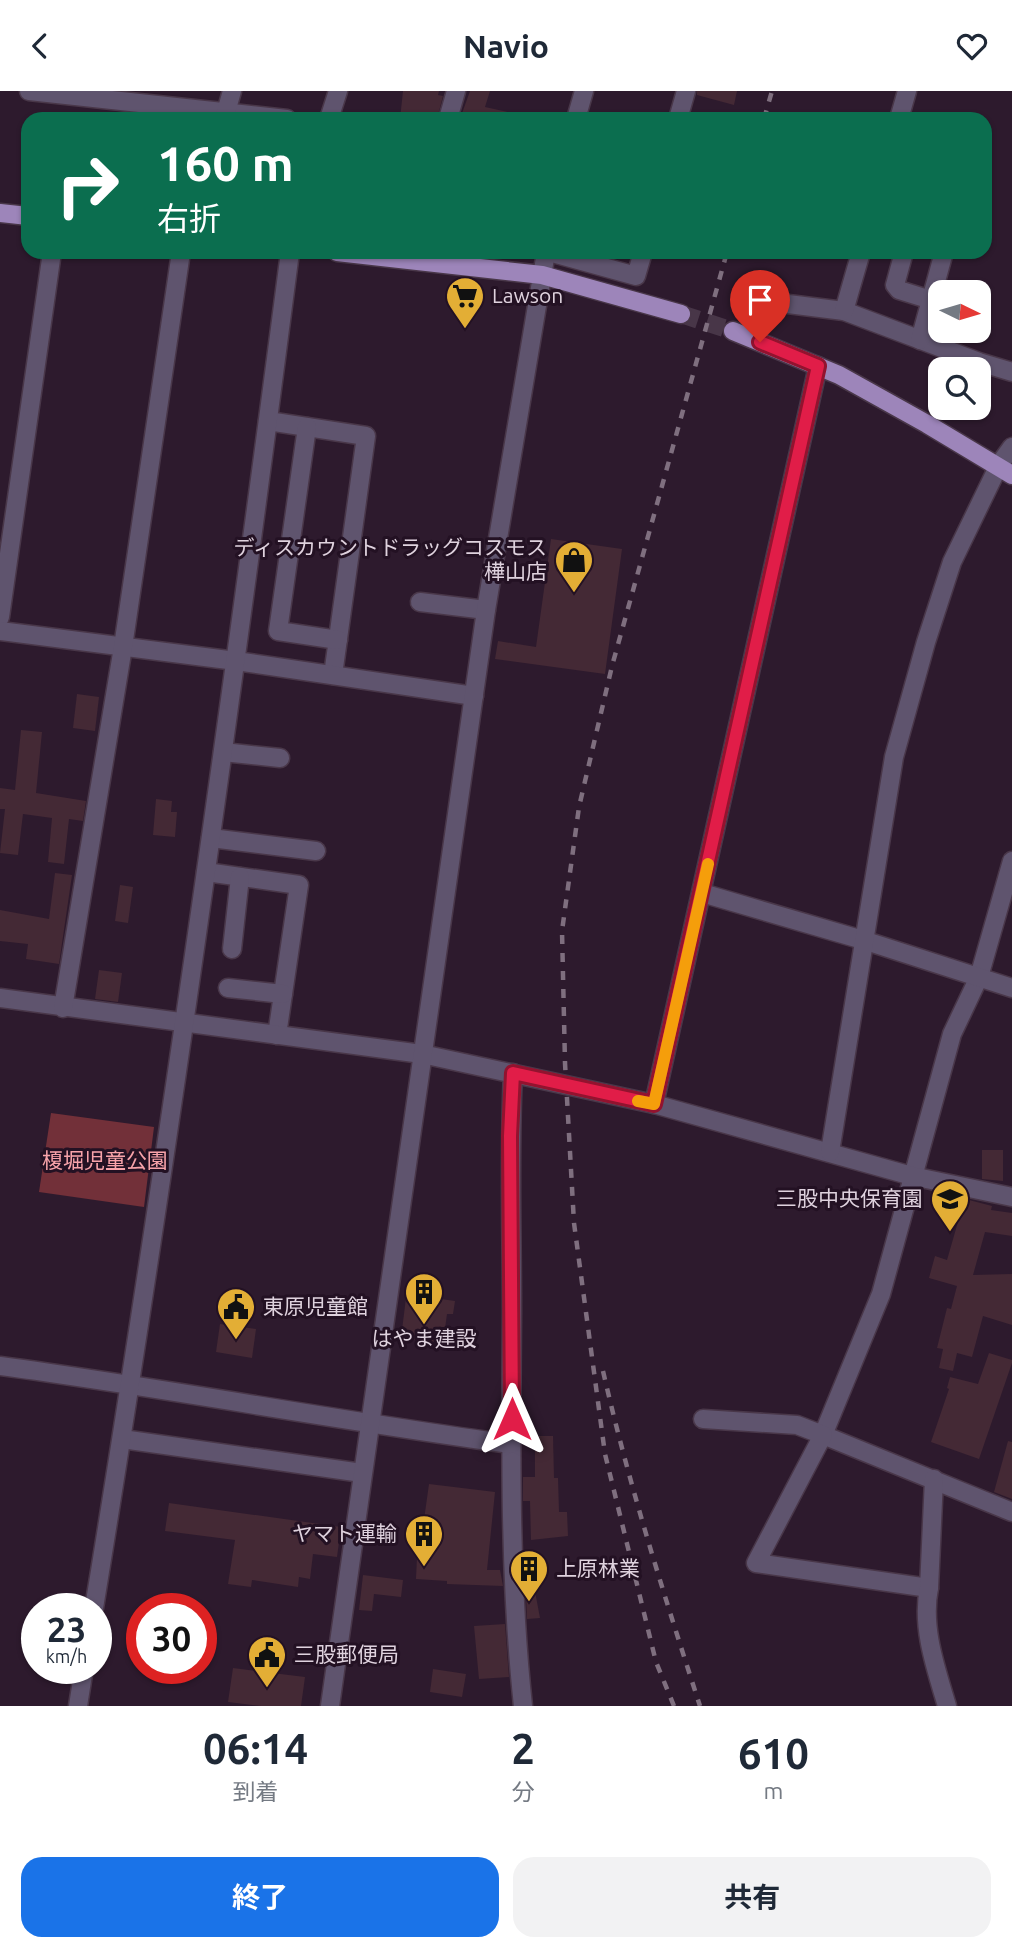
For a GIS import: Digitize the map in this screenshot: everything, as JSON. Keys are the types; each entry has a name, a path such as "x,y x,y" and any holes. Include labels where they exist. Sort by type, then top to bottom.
{"main road":[{"path":"0,213 21,215"},
{"path":"399,259 542,275 681,314"},
{"path":"733,331 839,375 1005,470"}],"street":[{"path":"29,91 101,96 205,112"},
{"path":"226,112 232,91"},
{"path":"331,112 338,91"},
{"path":"450,112 456,91"},
{"path":"578,112 583,91"},
{"path":"680,112 686,91"},
{"path":"901,112 907,91"},
{"path":"0,617 51,259"},
{"path":"63,1008 122,647 180,259"},
{"path":"96,1593 131,1383 211,838 289,259"},
{"path":"330,1706 486,610 545,259"},
{"path":"572,259 636,277 641,259"},
{"path":"844,311 859,259"},
{"path":"902,259 895,285 899,290 928,299"},
{"path":"936,280 942,259"},
{"path":"788,304 844,311 1012,372"},
{"path":"920,339 928,311"},
{"path":"654,1104 818,366"},
{"path":"268,421 366,436 333,675"},
{"path":"307,427 278,631 338,640"},
{"path":"830,1152 894,757 926,642 952,562 1005,470 1012,447"},
{"path":"420,602 486,610"},
{"path":"0,631 236,661 474,696"},
{"path":"223,752 280,758"},
{"path":"211,838 316,851"},
{"path":"929,1588 756,1563 822,1435 881,1294 952,1034 979,977 1012,860"},
{"path":"206,872 299,884 277,1035"},
{"path":"232,949 240,877"},
{"path":"702,893 863,940 1012,988"},
{"path":"228,988 284,994"},
{"path":"0,998 422,1053 654,1104 912,1176 1012,1197"},
{"path":"513,1073 510,1136 511,1444 517,1652 523,1706"},
{"path":"0,1366 131,1383 369,1425 511,1444"},
{"path":"703,1419 797,1425 1012,1512"},
{"path":"122,1439 362,1473"},
{"path":"934,1479 926,1604 932,1653 947,1706"},
{"path":"78,1706 81,1684"}],"green space":[{"name":"榎堀児童公園","path":"51,1113 154,1127 144,1207 39,1192"}],"building":[{"path":"403,91 439,91 438,95 443,96 439,112 401,112"},
{"path":"470,91 490,91 485,107 508,112 462,112"},
{"path":"697,91 737,91 734,105 697,95"},
{"path":"551,539 622,549 605,674 495,659 498,641 536,647"},
{"path":"77,694 99,697 95,731 73,728"},
{"path":"21,730 42,732 36,793 86,801 83,821 69,819 64,864 48,862 52,818 23,814 18,855 0,853 5,809 0,809 0,788 15,790"},
{"path":"156,799 172,801 171,812 177,812 175,837 153,835"},
{"path":"55,873 72,875 59,964 26,959 28,944 0,941 0,910 49,919"},
{"path":"120,885 133,887 128,923 115,921"},
{"path":"99,970 122,973 118,1002 95,999"},
{"path":"982,1150 1003,1150 1003,1181 982,1179"},
{"path":"945,1196 992,1206 991,1210 1012,1213 1012,1236 985,1232 973,1275 1012,1274 1012,1325 983,1316 972,1357 957,1353 953,1371 939,1368 943,1349 937,1348 947,1308 951,1309 957,1286 929,1278 935,1256 947,1260 960,1215 942,1211"},
{"name":"はやま建設","path":"407,1290 427,1293 427,1297 455,1301 453,1314 447,1314 443,1343 401,1338"},
{"name":"東原児童館","path":"220,1324 256,1329 252,1358 216,1352"},
{"path":"989,1353 1012,1360 1012,1363 979,1459 931,1442 949,1389 950,1377 978,1384"},
{"path":"535,1436 553,1436 554,1478 558,1478 559,1512 567,1512 568,1536 531,1540 530,1501 523,1501 523,1477 535,1477"},
{"path":"1008,1441 1012,1442 1012,1499 994,1492"},
{"path":"429,1484 495,1492 487,1570 500,1570 503,1586 447,1584 447,1581 416,1579 417,1557 423,1557 426,1527 423,1527"},
{"path":"169,1503 341,1527 337,1557 313,1554 310,1579 299,1577 298,1587 252,1580 251,1587 228,1584 235,1540 165,1531"},
{"name":"上原林業","path":"531,1570 540,1618 527,1619 525,1571"},
{"path":"363,1575 403,1580 401,1597 374,1594 372,1611 359,1610"},
{"path":"505,1624 509,1677 479,1679 474,1626"},
{"name":"三股郵便局","path":"233,1668 305,1677 301,1706 261,1706 228,1702"},
{"path":"433,1669 466,1674 462,1697 430,1692"}],"tunnel":[{"path":"681,314 733,331"}],"railway":[{"path":"766,112 772,91"},
{"path":"674,1706 656,1662 605,1454 574,1223 565,1063 562,931 579,807 612,666 725,259"},
{"path":"603,1371 660,1581 700,1706"}],"slow traffic":[{"path":"638,1101 654,1104 708,864"}],"place":[{"name":"Lawson","path":"465,330"},
{"name":"ディスカウントドラッグコスモス 樺山店","path":"574,594"},
{"name":"三股中央保育園","path":"950,1233"},
{"name":"はやま建設","path":"424,1326"},
{"name":"東原児童館","path":"236,1341"},
{"name":"ヤマト運輸","path":"424,1568"},
{"name":"上原林業","path":"529,1603"},
{"name":"三股郵便局","path":"267,1689"}],"route":[{"path":"512,1419 510,1136 513,1073 654,1104 818,366 760,342"}]}
